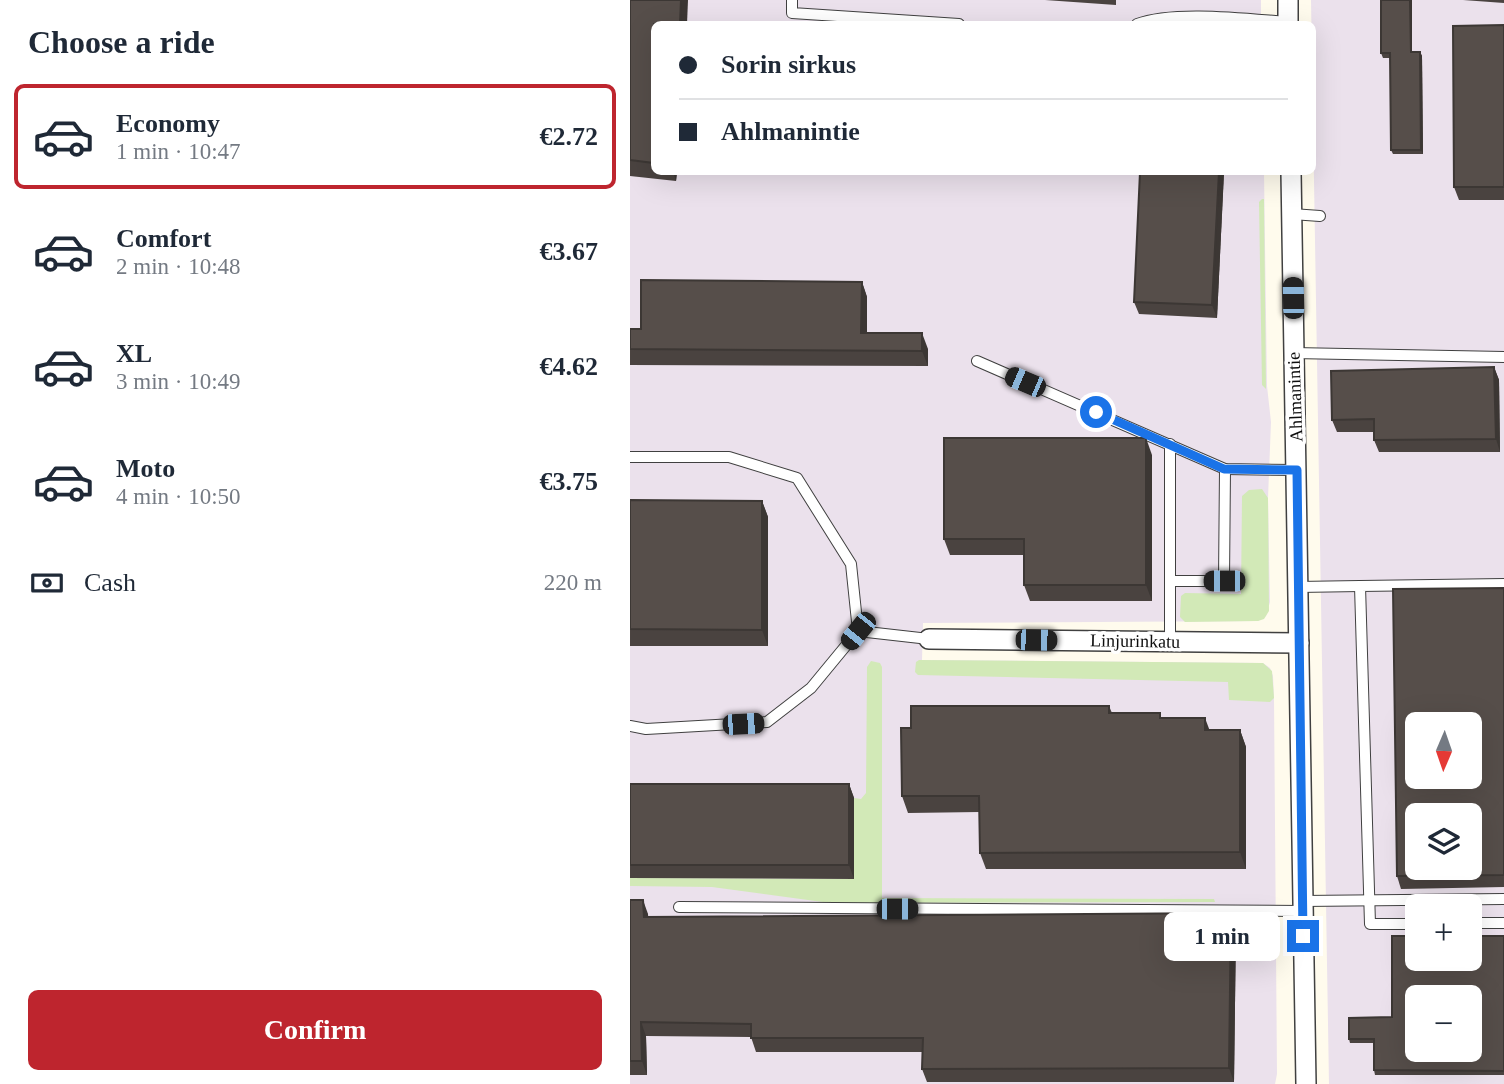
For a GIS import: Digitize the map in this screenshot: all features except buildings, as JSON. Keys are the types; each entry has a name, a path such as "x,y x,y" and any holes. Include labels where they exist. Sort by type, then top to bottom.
{"street":[{"path":"1288,0 1288,21"},
{"name":"Ahlmanintie","path":"1291,175 1306,1084"},
{"name":"Linjurinkatu","path":"929,639 1298,643"}],"lane":[{"path":"792,0 792,13 913,21"},
{"path":"1145,21 1217,17 1264,21"},
{"path":"1292,214 1320,216"},
{"path":"1293,353 1504,358"},
{"path":"977,361 1224,469 1297,470"},
{"path":"1170,444 1170,642"},
{"path":"630,457 729,457 797,478 851,564 858,631 811,688 767,722 646,729 630,726"},
{"path":"1170,581 1224,581 1224,469"},
{"path":"1298,587 1504,584"},
{"path":"1360,586 1370,924 1405,924"},
{"path":"858,631 929,639"},
{"path":"679,907 1302,906 1369,901 1504,899"},
{"path":"1482,923 1504,923"}],"shaded area":[{"path":"630,0 1261,0 1261,21 651,21 651,175 1264,175 1267,386 1271,422 1268,498 1270,602 1266,616 1258,621 923,623 922,660 1263,663 1270,668 1274,698 1275,1084 630,1084"},
{"path":"1311,0 1504,0 1504,1084 1329,1084 1314,175 1316,21 1311,21"}],"green space":[{"path":"1262,199 1266,389 1262,385 1259,202"},
{"path":"1262,489 1268,498 1269,611 1264,619 1258,621 1185,622 1180,617 1181,596 1185,593 1241,594 1242,496 1249,490"},
{"path":"871,661 880,663 882,667 882,898 1214,899 1215,902 830,903 712,887 630,886 630,878 854,879 854,798 861,799 866,793 867,667"},
{"path":"916,662 1263,663 1272,671 1274,698 1270,702 1229,700 1228,682 918,675 915,672"}],"route":[{"path":"1096,412 1224,469 1297,470 1303,936"}]}
